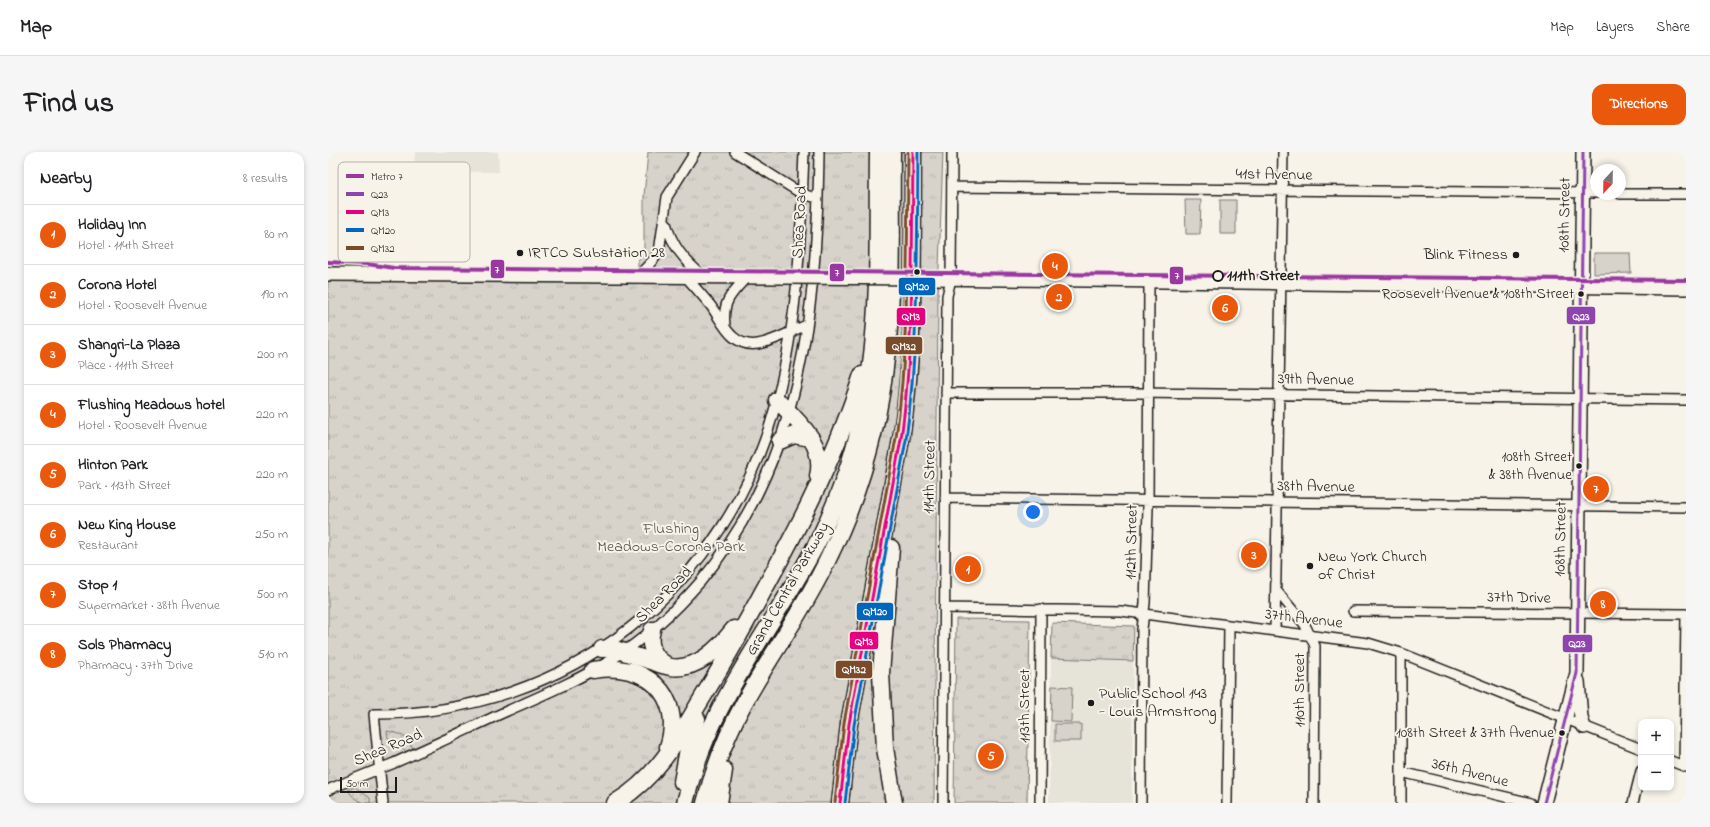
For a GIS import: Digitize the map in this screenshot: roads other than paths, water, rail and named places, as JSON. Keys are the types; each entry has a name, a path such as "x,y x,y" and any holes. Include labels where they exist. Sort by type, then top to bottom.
{"highway":[{"name":"Grand Central Parkway","path":"685,803 700,754 722,704 807,561 836,499 850,460 864,407 871,366 876,311 878,152"},
{"name":"Grand Central Parkway","path":"705,803 726,740 751,691 802,609 828,560 854,497 870,444 882,390 889,329 892,152"},
{"path":"894,803 885,744 881,664 911,328 913,152"},
{"path":"615,803 640,786 658,767 674,746 727,656 802,521 824,473 860,382 868,352 876,311"},
{"path":"777,400 811,438 818,451 820,469 802,521"},
{"path":"840,803 851,718 903,425"},
{"path":"780,441 794,436 811,438"},
{"path":"602,648 624,652 672,667 682,667 693,664 718,648 734,630 774,572"},
{"path":"652,630 650,641 652,650 660,661 672,667"},
{"path":"679,803 686,761 695,725 727,656"},
{"path":"594,670 614,668 636,672 650,679 664,694 672,712 672,728 666,752 658,767"},
{"path":"719,803 726,762 751,691"}],"main road":[{"name":"108th Street","path":"1544,803 1577,673 1583,152"},
{"path":"328,274 747,276 1686,288"},
{"path":"1577,673 1581,718 1584,727"}],"street":[{"path":"638,276 659,252 667,197 695,152"},
{"path":"735,152 802,194 817,198"},
{"name":"Shea Road","path":"379,768 374,714 437,711 478,702 519,689 556,674 602,648 638,624 660,604 684,578 713,540 732,510 748,479 765,440 777,400 791,331 797,290 804,152"},
{"name":"Shea Road","path":"328,790 566,685 624,652 652,630 687,597 729,543 758,495 780,441 802,361 807,326 819,152"},
{"name":"114th Street","path":"943,803 947,296 951,279 952,152"},
{"path":"1275,631 1283,152"},
{"name":"41st Avenue","path":"952,187 1590,193"},
{"path":"1626,194 1686,194"},
{"path":"664,218 670,238 676,248 703,276"},
{"path":"685,276 712,308 725,328 736,339 752,344 762,343 807,326"},
{"path":"725,328 724,313 728,299 747,276"},
{"name":"112th Street","path":"1141,803 1142,629 1144,613 1148,501 1149,281"},
{"name":"39th Avenue","path":"946,392 1686,400"},
{"name":"38th Avenue","path":"945,498 1686,506"},
{"name":"110th Street","path":"1276,590 1305,625 1315,648 1314,803"},
{"name":"37th Avenue","path":"944,608 1106,610 1144,613 1368,643 1401,653 1638,748"},
{"name":"113th Street","path":"1040,803 1041,609"},
{"name":"37th Drive","path":"1353,611 1686,614"},
{"path":"1674,762 1685,766 1686,614"},
{"path":"1227,803 1229,624"},
{"path":"1401,653 1401,803"},
{"path":"379,768 383,803"},
{"name":"36th Avenue","path":"1401,772 1531,803"},
{"path":"1633,803 1638,783"}],"metro line":[{"name":"7","path":"328,262 367,264 394,268 1686,280"}],"place":[{"name":"IRTCO Substation 28","path":"520,253"},
{"name":"Blink Fitness","path":"1516,255"},
{"name":"Flushing Meadows hotel","path":"1055,266"},
{"name":"111th Street","path":"1218,276"},
{"name":"Roosevelt Avenue & 108th Street","path":"1581,294"},
{"name":"Corona Hotel","path":"1059,297"},
{"name":"New King House","path":"1225,308"},
{"name":"108th Street & 38th Avenue","path":"1579,466"},
{"name":"Stop 1","path":"1596,489"},
{"name":"Shangri-La Plaza","path":"1254,555"},
{"name":"New York Church of Christ","path":"1310,566"},
{"name":"Holiday Inn","path":"968,569"},
{"name":"Sols Pharmacy","path":"1603,604"},
{"name":"Public School 143 - Louis Armstrong","path":"1091,703"},
{"name":"108th Street & 37th Avenue","path":"1562,733"},
{"name":"Hinton Park","path":"991,756"}],"park label":[{"name":"Flushing Meadows-Corona Park","path":"671,538"}]}
